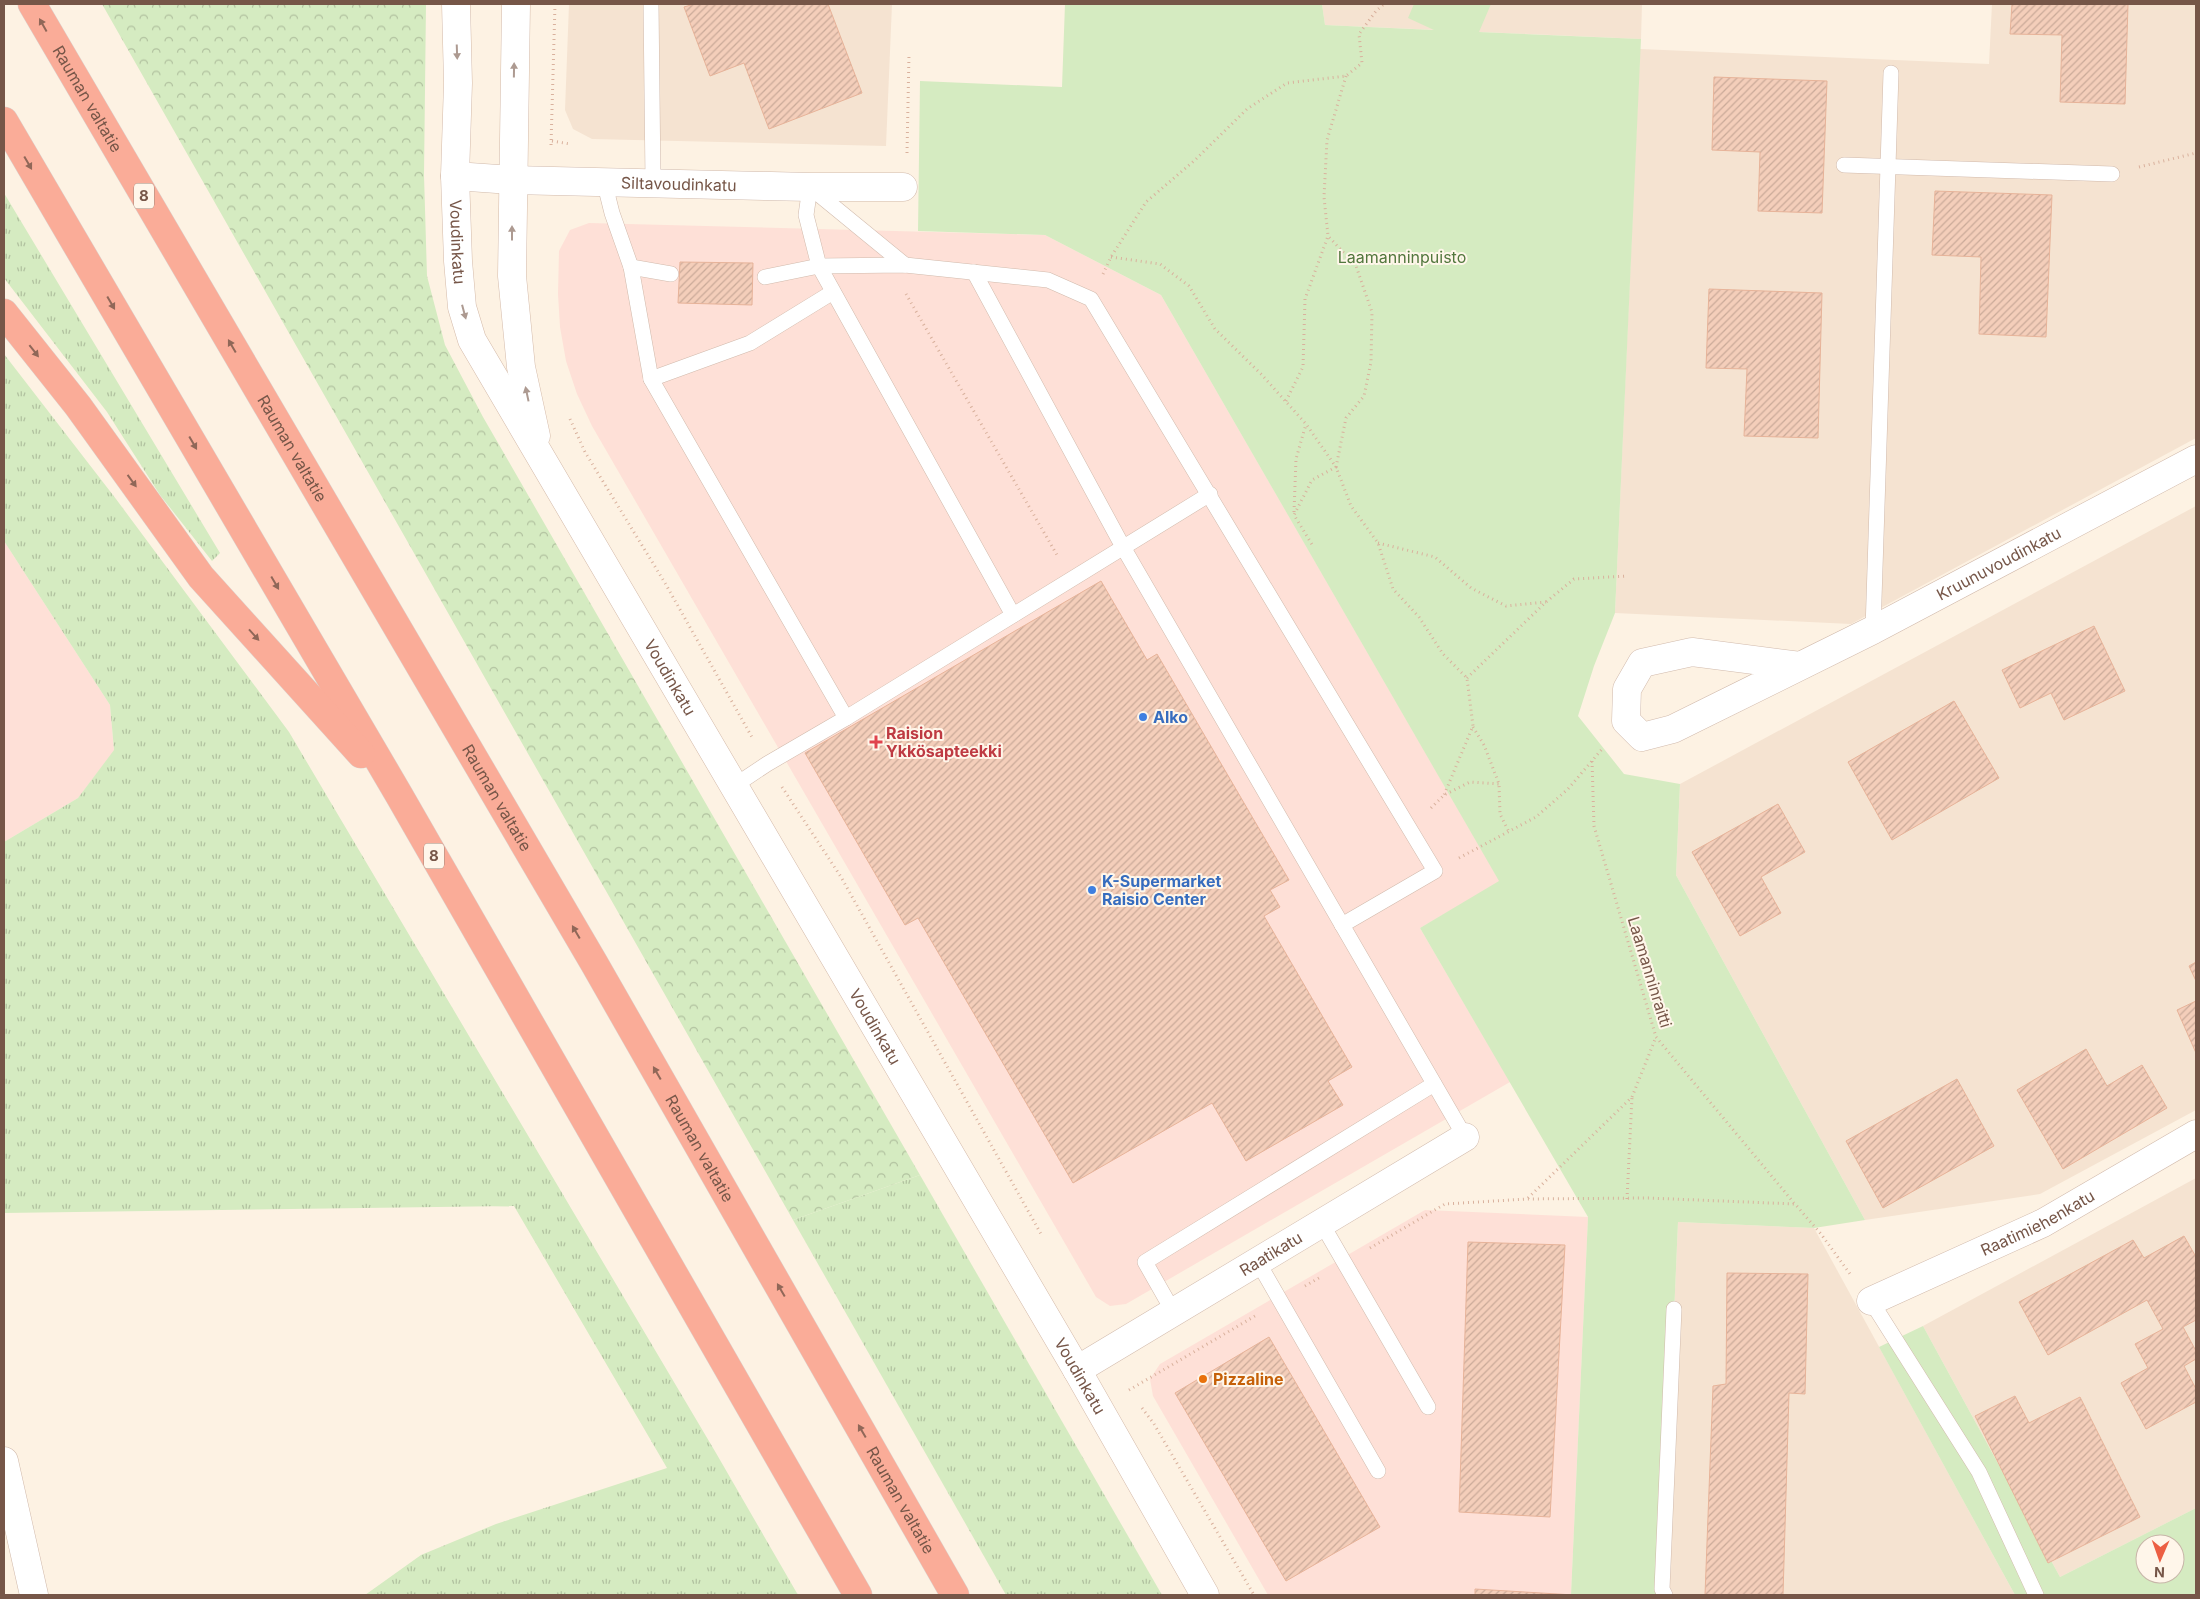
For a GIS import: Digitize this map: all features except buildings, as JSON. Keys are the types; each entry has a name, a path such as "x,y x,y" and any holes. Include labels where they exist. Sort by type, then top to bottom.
{"highway":[{"name":"Rauman valtatie","path":"32,4 594,963 955,1595"},
{"name":"8","path":"4,120 399,796 858,1595"},
{"path":"4,313 78,406 201,577 399,796"}],"street":[{"name":"Voudinkatu","path":"456,4 458,83 455,176 458,261 462,307 472,340 1077,1370 1206,1595"},
{"name":"Voudinkatu","path":"516,4 512,276 520,358 541,459"},
{"name":"Siltavoudinkatu","path":"455,176 512,180 544,179 810,187 903,186"},
{"name":"Kruunuvoudinkatu","path":"1626,721 1642,737 1674,729 1873,630 2196,459"},
{"path":"1626,721 1627,689 1642,663 1692,652 1800,666"},
{"name":"Raatimiehenkatu","path":"1871,1301 2043,1223 2196,1134"},
{"name":"Raatikatu","path":"1077,1370 1464,1137"},
{"path":"4,1461 34,1595"}],"lane":[{"path":"651,4 653,182"},
{"path":"1873,630 1891,73"},
{"path":"1844,165 2112,174"},
{"path":"604,181 612,213 631,267 650,379 846,718"},
{"path":"810,187 905,265"},
{"path":"810,187 806,215 819,266 1013,615"},
{"path":"765,277 819,266 905,265 1048,280 1092,299 1435,871 1342,925"},
{"path":"631,267 671,274"},
{"path":"974,272 1123,547 1464,1137"},
{"path":"650,379 750,342 833,292"},
{"path":"734,786 1210,494"},
{"path":"1174,1313 1145,1262 1434,1084"},
{"path":"1322,1224 1428,1407"},
{"path":"1258,1262 1378,1471"},
{"path":"1871,1301 1979,1472 2036,1595"},
{"path":"1666,1595 1662,1589 1674,1309"}],"path":[{"path":"544,179 552,141 555,4"},
{"path":"1092,299 1111,257 1146,202 1196,160 1247,109 1287,83 1346,76 1362,63 1359,34 1384,4"},
{"path":"903,186 907,160 909,54"},
{"path":"1286,401 1303,367 1305,299 1328,236 1324,196 1326,140 1346,76"},
{"path":"2112,174 2196,153"},
{"path":"1294,515 1312,480 1336,466 1346,418 1364,396 1371,362 1372,312 1356,266 1328,236"},
{"path":"1111,257 1160,264 1189,286 1215,329 1286,401 1306,424 1336,466 1351,506 1378,543 1393,589 1419,617 1443,654 1467,678 1473,726 1484,745 1499,784 1500,814 1509,832"},
{"path":"905,265 906,295 1071,579"},
{"path":"566,410 585,452 665,583 767,764 841,877 1044,1240"},
{"path":"1306,424 1296,459 1294,515 1313,546"},
{"path":"1378,543 1435,557 1471,588 1506,606 1546,602"},
{"path":"1467,678 1546,602 1574,579 1627,576"},
{"path":"1435,871 1536,817 1568,789 1626,721"},
{"path":"1473,726 1444,795 1470,782 1499,784"},
{"name":"Laamanninraitti","path":"1592,761 1594,826 1656,1037 1821,1234 1839,1261 1871,1301"},
{"path":"1627,1199 1632,1097 1656,1037"},
{"path":"1527,1198 1632,1097"},
{"path":"1128,1390 1445,1204 1527,1198 1795,1204"},
{"path":"1107,1353 1134,1397"},
{"path":"1139,1404 1154,1424 1254,1595"}],"shaded area":[{"path":"569,4 892,4 886,146 592,139 573,129 565,110"},
{"path":"1322,4 1642,4 1641,39 1325,25"},
{"path":"1992,4 2196,4 2196,438 1851,624 1615,613 1640,49 1989,64"},
{"path":"589,223 1045,235 1161,295 1500,882 1420,928 1510,1082 1126,1304 1110,1306 1096,1297 592,426 577,394 566,361 560,327 558,294 559,251 570,230"},
{"path":"2196,506 2196,1110 2040,1194 1865,1220 1676,875 1680,784"},
{"path":"4,541 110,705 114,751 78,798 4,842"},
{"path":"2196,1178 2196,1508 2145,1534 2135,1534 2135,1539 2060,1577 1923,1326"},
{"path":"1425,1210 1588,1217 1571,1595 1268,1595 1153,1396 1150,1379 1160,1364"},
{"path":"1678,1222 1814,1228 2015,1595 1662,1595"}],"green space":[{"path":"102,4 426,4 424,175 427,276 445,345 483,417 920,1175 793,1220"},
{"name":"Laamanninpuisto","path":"1065,4 1322,4 1325,25 1434,30 1408,18 1414,4 1491,4 1479,32 1641,39 1615,613 1594,666 1578,716 1624,774 1680,784 1676,875 1865,1220 1814,1228 1678,1222 1662,1595 1571,1595 1588,1217 1420,928 1499,881 1161,295 1045,235 918,231 920,81 1062,87"},
{"path":"4,193 220,553 212,561 160,495 107,412 4,278"},
{"path":"4,354 116,499 289,732 716,1453 798,1595 365,1595 421,1555 496,1524 667,1468 514,1206 4,1213 4,842 78,798 114,750 110,705 4,541"},
{"path":"920,1175 1162,1595 1006,1595 793,1220"},
{"path":"1923,1326 2060,1577 2135,1539 2135,1584 2185,1584 2185,1534 2145,1534 2196,1508 2196,1595 2015,1595 1879,1347"}],"place":[{"name":"Alko","path":"1143,717"},
{"name":"Raision Ykkösapteekki","path":"876,742"},
{"name":"K-Supermarket Raisio Center","path":"1092,890"},
{"name":"Pizzaline","path":"1203,1379"}]}
